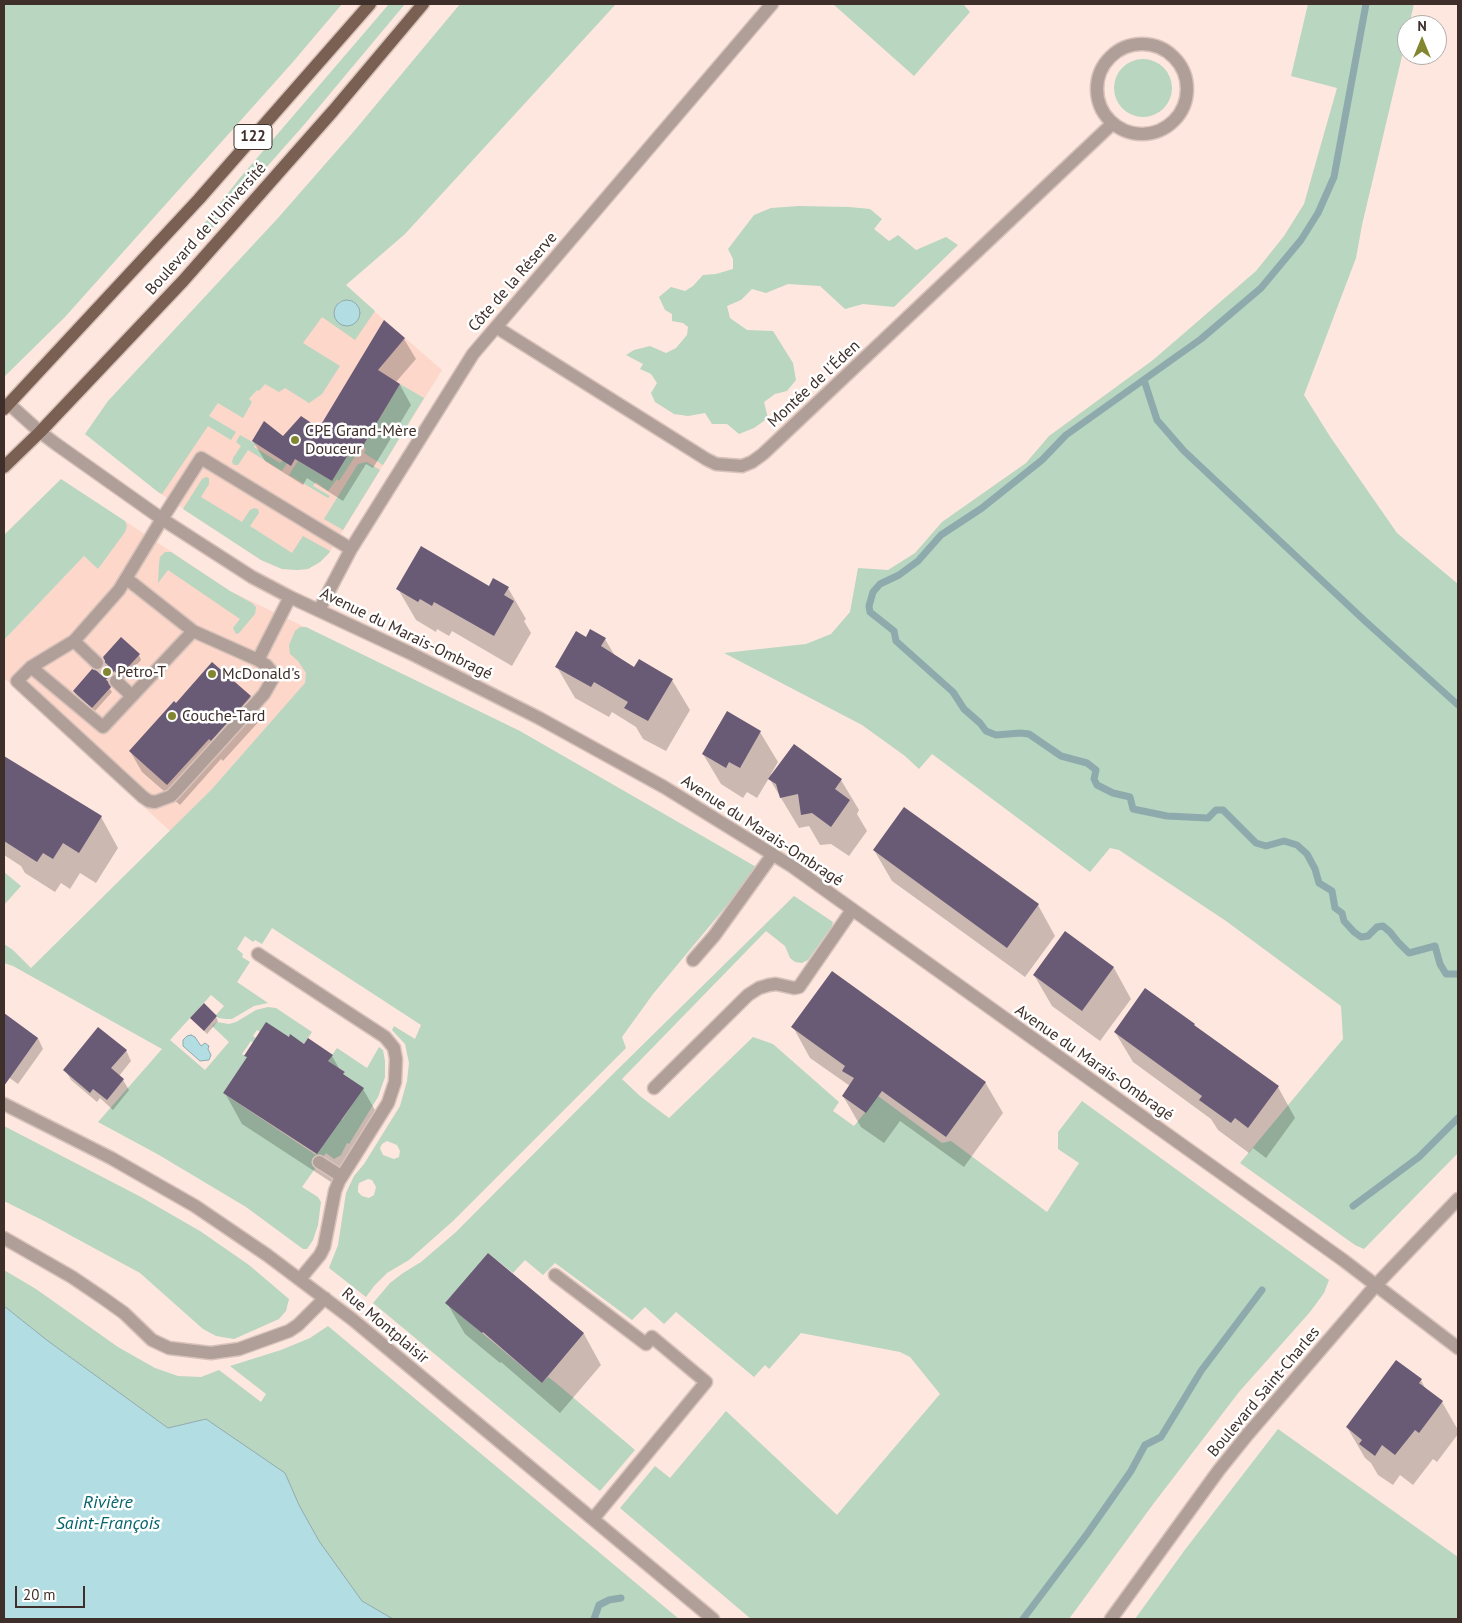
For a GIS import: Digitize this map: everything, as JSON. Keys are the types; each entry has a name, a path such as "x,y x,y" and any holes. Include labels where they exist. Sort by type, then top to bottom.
{"main road":[{"name":"Boulevard de l'Université","path":"6,406 199,199 370,4"},
{"name":"Boulevard de l'Université","path":"4,467 40,432 189,274 333,111 423,4"}],"street":[{"name":"Côte de la Réserve","path":"319,610 351,550 464,367 772,4"},
{"path":"1142,43 1157,46 1171,54 1181,64 1188,92 1184,106 1177,118 1166,128 1153,133 1132,133 1112,124 1102,112 1096,97 1096,81 1102,66 1112,54 1126,46 1142,43"},
{"name":"Montée de l'Éden","path":"496,327 706,459 716,464 742,466 752,462 762,454 1112,124"},
{"name":"Avenue du Marais-Ombragé","path":"6,406 162,519 252,577 539,718 664,787 773,854 1085,1075 1376,1286 1458,1348"},
{"path":"126,579 193,631 258,660 272,672 272,680 264,694 171,796 155,802 143,797 17,681 31,667 74,641 120,590 126,579 162,519 201,458 351,550"},
{"path":"258,660 290,597"},
{"path":"31,667 103,727 193,631"},
{"path":"74,641 98,664"},
{"path":"116,681 132,696"},
{"path":"693,960 714,936 773,854"},
{"path":"654,1088 748,995 759,988 769,985 776,984 794,988 799,986 852,910"},
{"path":"258,954 385,1037 394,1048 397,1071 388,1102 341,1176 335,1191 324,1247 320,1256 300,1279"},
{"name":"Rue Montplaisir","path":"4,1104 158,1184 232,1231 300,1279 713,1619"},
{"path":"320,1162 341,1176"},
{"name":"Boulevard Saint-Charles","path":"1111,1619 1248,1434 1376,1286 1458,1199"},
{"path":"4,1238 72,1277 124,1313 152,1340 169,1348 211,1353 239,1348 288,1331 306,1317 325,1298"},
{"path":"555,1274 646,1344 652,1337 706,1382 593,1519"}],"shaded area":[{"name":"CPE Grand-Mère Douceur","path":"345,286 442,370 329,553 320,562 308,569 282,569 261,560 158,492 228,388 249,399"},
{"path":"125,521 230,591 340,644 211,790 170,831 4,678 4,640 84,556 98,569 127,526"}],"green space":[{"path":"4,4 342,4 292,63 65,317 4,377"},
{"path":"389,4 405,4 303,126 202,240 196,234 239,179"},
{"path":"460,4 616,4 405,234 346,285 375,311 355,340 322,317 303,343 340,366 322,394 309,403 285,388 279,392 265,384 249,399 252,402 243,418 218,403 209,416 236,432 231,440 208,426 162,494 158,492 85,434 108,401 278,218 355,130","holes":["345,300 356,303 360,315 358,319 352,325 343,325 334,315 335,307 340,301"]},
{"path":"833,4 964,4 970,12 914,76"},
{"path":"1308,4 1414,4 1411,15 1397,15 1397,65 1400,65 1356,258 1304,395 1331,438 1397,533 1458,584 1458,1153 1364,1249 1355,1245 1240,1163 1343,1039 1341,1006 1226,921 1119,850 1110,848 1090,872 932,754 919,769 905,756 862,725 724,653 806,644 831,634 850,612 858,568 888,570 915,553 942,522 1026,463 1049,436 1153,360 1256,271 1284,236 1304,204 1337,88 1291,76"},
{"path":"1143,59 1154,61 1164,67 1170,77 1172,88 1170,99 1164,109 1154,115 1143,117 1132,115 1122,109 1116,99 1114,88 1116,77 1122,67 1132,61"},
{"path":"799,206 870,209 882,219 874,229 889,241 898,235 916,250 946,237 958,245 894,307 863,304 845,309 820,286 788,284 766,293 752,289 741,300 727,306 730,318 747,330 773,331 793,363 796,380 787,391 775,394 764,402 768,418 754,428 739,434 727,424 712,424 705,413 688,416 674,414 655,402 651,393 657,383 651,374 640,369 643,364 626,355 634,350 650,346 666,353 676,348 687,335 688,327 683,323 672,321 672,314 665,310 659,297 671,287 685,291 693,286 703,275 716,274 733,269 733,259 728,249 754,215 771,208"},
{"path":"400,384 424,398 383,465 364,453 366,449 363,446"},
{"path":"240,435 256,444 254,447 280,463 283,460 287,463 282,471 248,450 238,465 234,465 232,462 233,458 241,446 236,442"},
{"path":"350,451 356,455 339,481 337,479 328,491 316,482 313,486 330,496 328,498 289,475 298,461 332,481"},
{"path":"367,462 380,470 343,530 324,519 358,464"},
{"path":"209,478 209,484 201,497 242,522 250,510 258,509 259,513 250,526 292,553 303,536 330,551 329,553 320,562 308,569 282,569 261,560 183,509 202,479"},
{"path":"61,479 125,521 127,526 125,532 98,569 84,556 4,640 4,535"},
{"path":"165,552 171,552 256,607 255,614 239,633 236,634 233,628 240,619 168,570 158,583 160,557"},
{"path":"300,627 306,627 520,731 758,868 653,994 622,1037 626,1048 453,1221 409,1260 387,1273 366,1297 329,1268 338,1245 346,1193 354,1176 364,1164 400,1106 407,1081 409,1063 405,1044 392,1030 394,1026 415,1039 421,1025 272,928 262,944 255,940 253,942 245,936 237,949 243,954 242,957 250,962 237,982 268,1003 254,1006 232,1019 218,1018 216,1015 224,1006 211,995 170,1040 205,1070 229,1042 212,1026 217,1022 229,1024 236,1022 256,1010 268,1007 276,1008 312,1032 304,1044 290,1035 289,1037 257,1030 253,1036 256,1038 253,1043 251,1041 242,1054 247,1057 223,1093 316,1155 338,1117 342,1120 363,1088 343,1075 345,1072 328,1061 337,1048 367,1068 379,1047 383,1050 385,1077 378,1097 341,1155 334,1159 326,1153 302,1187 318,1197 321,1202 318,1225 313,1240 307,1249 303,1249 246,1207 159,1155 98,1122 162,1049 13,966 4,963 4,944 31,968 211,790 305,683 306,673 298,661 290,654 289,645 295,631","holes":["387,1141 397,1145 400,1151 399,1157 394,1159 383,1155 380,1148","368,1179 372,1180 376,1187 374,1195 369,1198 362,1196 358,1192 359,1183"]},
{"path":"4,872 21,886 4,905"},
{"path":"794,896 833,922 808,960 802,963 795,962 790,958 785,946 766,931 622,1079 640,1096 669,1118 753,1037 773,1044 839,1102 833,1111 854,1126 878,1096 942,1143 951,1141 1047,1212 1079,1163 1058,1149 1058,1132 1082,1101 1329,1280 1324,1293 1310,1312 1239,1392 1069,1619 751,1619 620,1508 655,1466 670,1478 726,1411 837,1515 940,1394 910,1357 900,1352 801,1333 769,1369 765,1365 754,1377 676,1312 664,1324 645,1307 632,1320 555,1263 543,1275 525,1260 513,1273 488,1253 446,1303 542,1383 548,1377 556,1383 635,1450 600,1491 373,1303 390,1283 421,1262 456,1232"},
{"path":"4,1126 141,1197 200,1231 249,1265 289,1299 286,1311 279,1319 234,1339 216,1336 203,1329 140,1273 4,1201"},
{"path":"4,1270 36,1289 118,1347 155,1368 178,1376 201,1377 219,1370 261,1402 266,1394 230,1366 281,1350 310,1338 328,1326 679,1619 393,1619 362,1601 319,1541 299,1505 285,1473 206,1419 168,1428 48,1341 4,1306"},
{"path":"1278,1429 1458,1557 1458,1619 1135,1619 1184,1551"}],"water":[{"path":"347,300 356,304 360,313 356,322 347,326 338,322 334,313 338,304"},
{"path":"191,1035 195,1037 201,1046 205,1043 209,1046 208,1049 211,1055 209,1060 200,1061 183,1046 183,1040"},
{"name":"Rivière Saint-François","path":"4,1306 48,1341 168,1428 206,1419 285,1473 299,1505 319,1541 362,1601 393,1619 4,1619"}],"building":[{"path":"384,320 405,338 378,370 400,384 361,449 354,445 332,481 295,459 291,466 252,441 264,421 283,436 301,416 319,428"},
{"path":"421,546 489,586 493,578 509,587 504,595 514,601 494,636 434,602 432,606 420,599 418,602 396,589"},
{"path":"590,629 606,638 601,646 634,667 639,659 673,679 648,721 624,708 628,702 594,682 591,687 555,667 576,631 586,637"},
{"name":"Petro-T","path":"121,637 140,654 121,675 114,673 110,676 108,683 111,687 92,708 73,691 92,669 99,671 103,668 105,661 103,657"},
{"path":"212,662 251,696 211,741 209,739 167,785 129,751 174,701 176,703"},
{"path":"727,711 761,731 740,768 729,762 726,768 702,754"},
{"path":"794,744 842,779 835,789 850,800 831,827 812,813 801,815 798,794 780,798 776,784 768,779"},
{"path":"4,756 102,816 79,853 63,843 53,859 43,853 37,862 4,841"},
{"path":"904,807 1039,904 1007,948 873,850"},
{"path":"1065,931 1114,967 1082,1011 1033,975"},
{"path":"832,971 986,1082 946,1137 882,1091 866,1113 842,1096 854,1078 842,1071 845,1066 791,1027"},
{"path":"1145,988 1279,1086 1248,1128 1235,1118 1231,1123 1199,1100 1202,1096 1114,1032"},
{"path":"204,1003 217,1016 204,1031 190,1018"},
{"path":"4,1013 38,1038 4,1086"},
{"path":"266,1022 289,1037 290,1034 304,1044 308,1038 333,1055 328,1061 364,1088 317,1154 223,1093 247,1057 244,1056"},
{"path":"98,1027 127,1050 111,1068 124,1079 107,1100 93,1089 90,1093 63,1070"},
{"path":"488,1253 584,1333 542,1383 483,1332 445,1303"},
{"path":"1396,1360 1422,1379 1419,1383 1443,1401 1419,1433 1415,1430 1395,1455 1382,1445 1375,1456 1359,1444 1362,1440 1346,1427"}],"waterway":[{"path":"1366,4 1334,177 1318,213 1301,240 1261,288 1201,339 1066,435 1042,460 982,508 941,535 918,561 899,575 880,584 873,592 869,606 870,612 894,631 896,641 953,692 964,709 986,731 996,735 1029,734 1061,756 1087,763 1096,770 1094,779 1097,785 1113,793 1130,797 1133,809 1167,816 1208,818 1216,810 1223,810 1256,843 1266,846 1284,841 1297,845 1307,854 1315,869 1319,883 1332,891 1335,908 1342,913 1344,921 1354,932 1361,937 1368,936 1377,927 1383,926 1409,953 1435,946 1440,964 1446,974 1458,974"},
{"path":"1144,380 1157,420 1184,451 1365,621 1458,705"},
{"path":"1353,1206 1419,1157 1458,1118"},
{"path":"1023,1619 1087,1534 1131,1471 1145,1445 1161,1437 1201,1371 1262,1290"},
{"path":"594,1619 599,1605 609,1600 621,1598"}],"tunnel":[{"path":"97,663 116,681"}],"place":[{"name":"CPE Grand-Mère Douceur","path":"295,440"},
{"name":"Petro-T","path":"107,672"},
{"name":"McDonald's","path":"212,674"},
{"name":"Couche-Tard","path":"172,716"}]}
